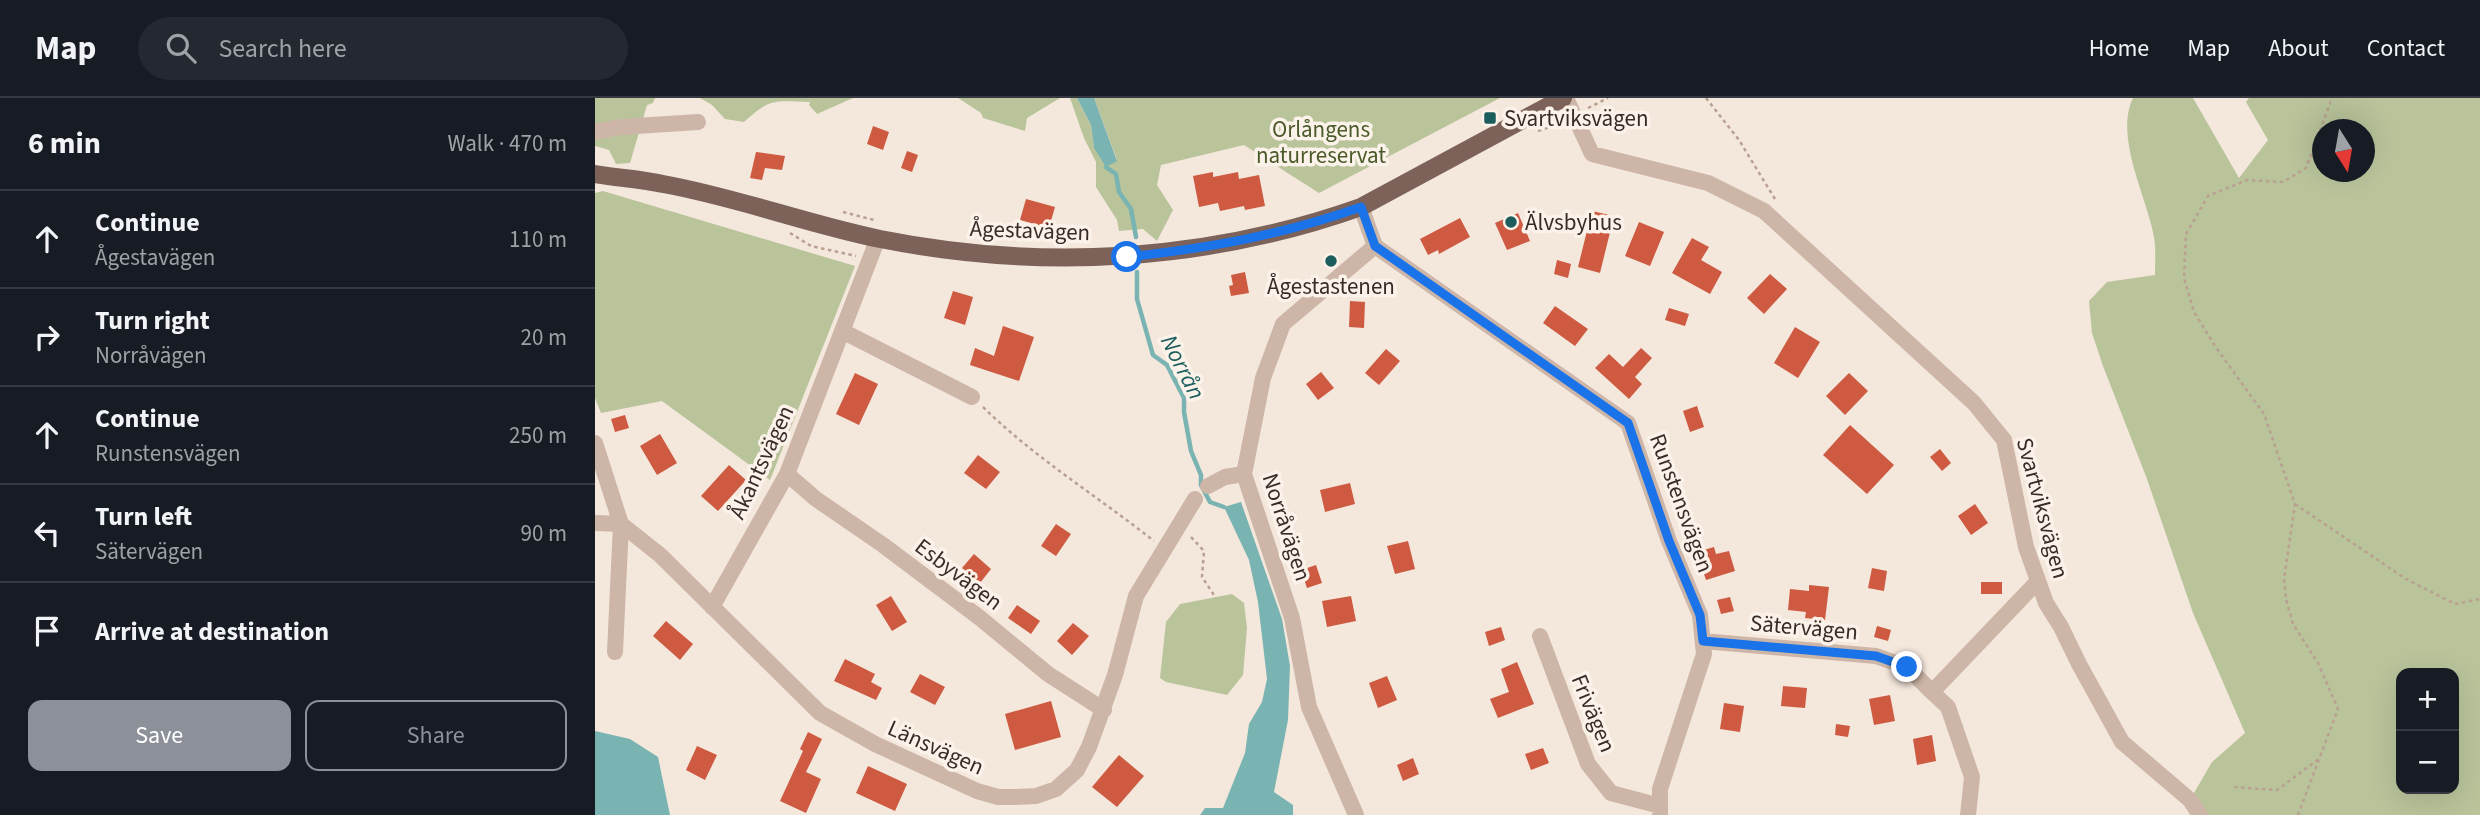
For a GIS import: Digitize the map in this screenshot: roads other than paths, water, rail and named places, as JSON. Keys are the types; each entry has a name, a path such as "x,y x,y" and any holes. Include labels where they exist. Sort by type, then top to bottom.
{"main road":[{"name":"Ågestavägen","path":"595,174 664,184 879,238 977,254 1051,259 1127,257 1203,248 1266,236 1361,207 1564,98"}],"street":[{"name":"Svartviksvägen","path":"1564,98 1592,154 1709,183 1764,211 1974,403 2004,440 2026,547 2046,603 2122,742 2190,800 2200,815"},
{"path":"595,132 621,127 698,122"},
{"path":"1361,207 1375,246"},
{"name":"Åkantsvägen","path":"712,607 786,474 879,238"},
{"name":"Norråvägen","path":"1356,815 1309,707 1292,618 1244,474 1263,378 1283,324 1375,246"},
{"name":"Runstensvägen","path":"1375,246 1628,423 1669,541 1700,615 1703,641 1704,654 1660,789 1660,810"},
{"path":"842,331 972,397"},
{"path":"595,443 621,524 615,652"},
{"name":"Esbyvägen","path":"786,474 816,499 883,545 980,618 1048,674 1104,710"},
{"path":"1208,486 1224,477 1244,474"},
{"name":"Länsvägen","path":"621,524 660,555 820,713 832,721 977,791 998,797 1037,796 1056,789 1077,770 1104,710 1136,596 1195,499"},
{"path":"595,523 621,524"},
{"path":"1932,692 2038,581"},
{"name":"Frivägen","path":"1540,636 1588,764 1611,793 1660,810"},
{"name":"Sätervägen","path":"1703,641 1876,656 1907,667 1948,707 1972,777 1968,815"}],"water":[{"path":"1077,98 1094,98 1117,161 1106,167 1094,148 1091,125"},
{"path":"1241,502 1282,619 1290,666 1288,720 1274,792 1293,805 1293,815 1200,815 1205,808 1223,808 1245,753 1249,724 1262,702 1267,679 1258,602 1249,560 1224,507"},
{"path":"595,731 630,739 658,757 670,815 595,815"}],"waterway":[{"name":"Norrån","path":"1106,167 1116,174 1119,192 1131,209 1136,237"},
{"name":"Norrån","path":"1137,272 1137,299 1153,355 1167,365 1184,398 1191,451 1201,475 1201,485 1210,502 1224,507"}],"place":[{"name":"Svartviksvägen","path":"1490,118"},
{"name":"Älvsbyhus","path":"1511,222"},
{"name":"Ågestastenen","path":"1331,261"}],"park label":[{"name":"Orlångens naturreservat","path":"1321,142"}]}
